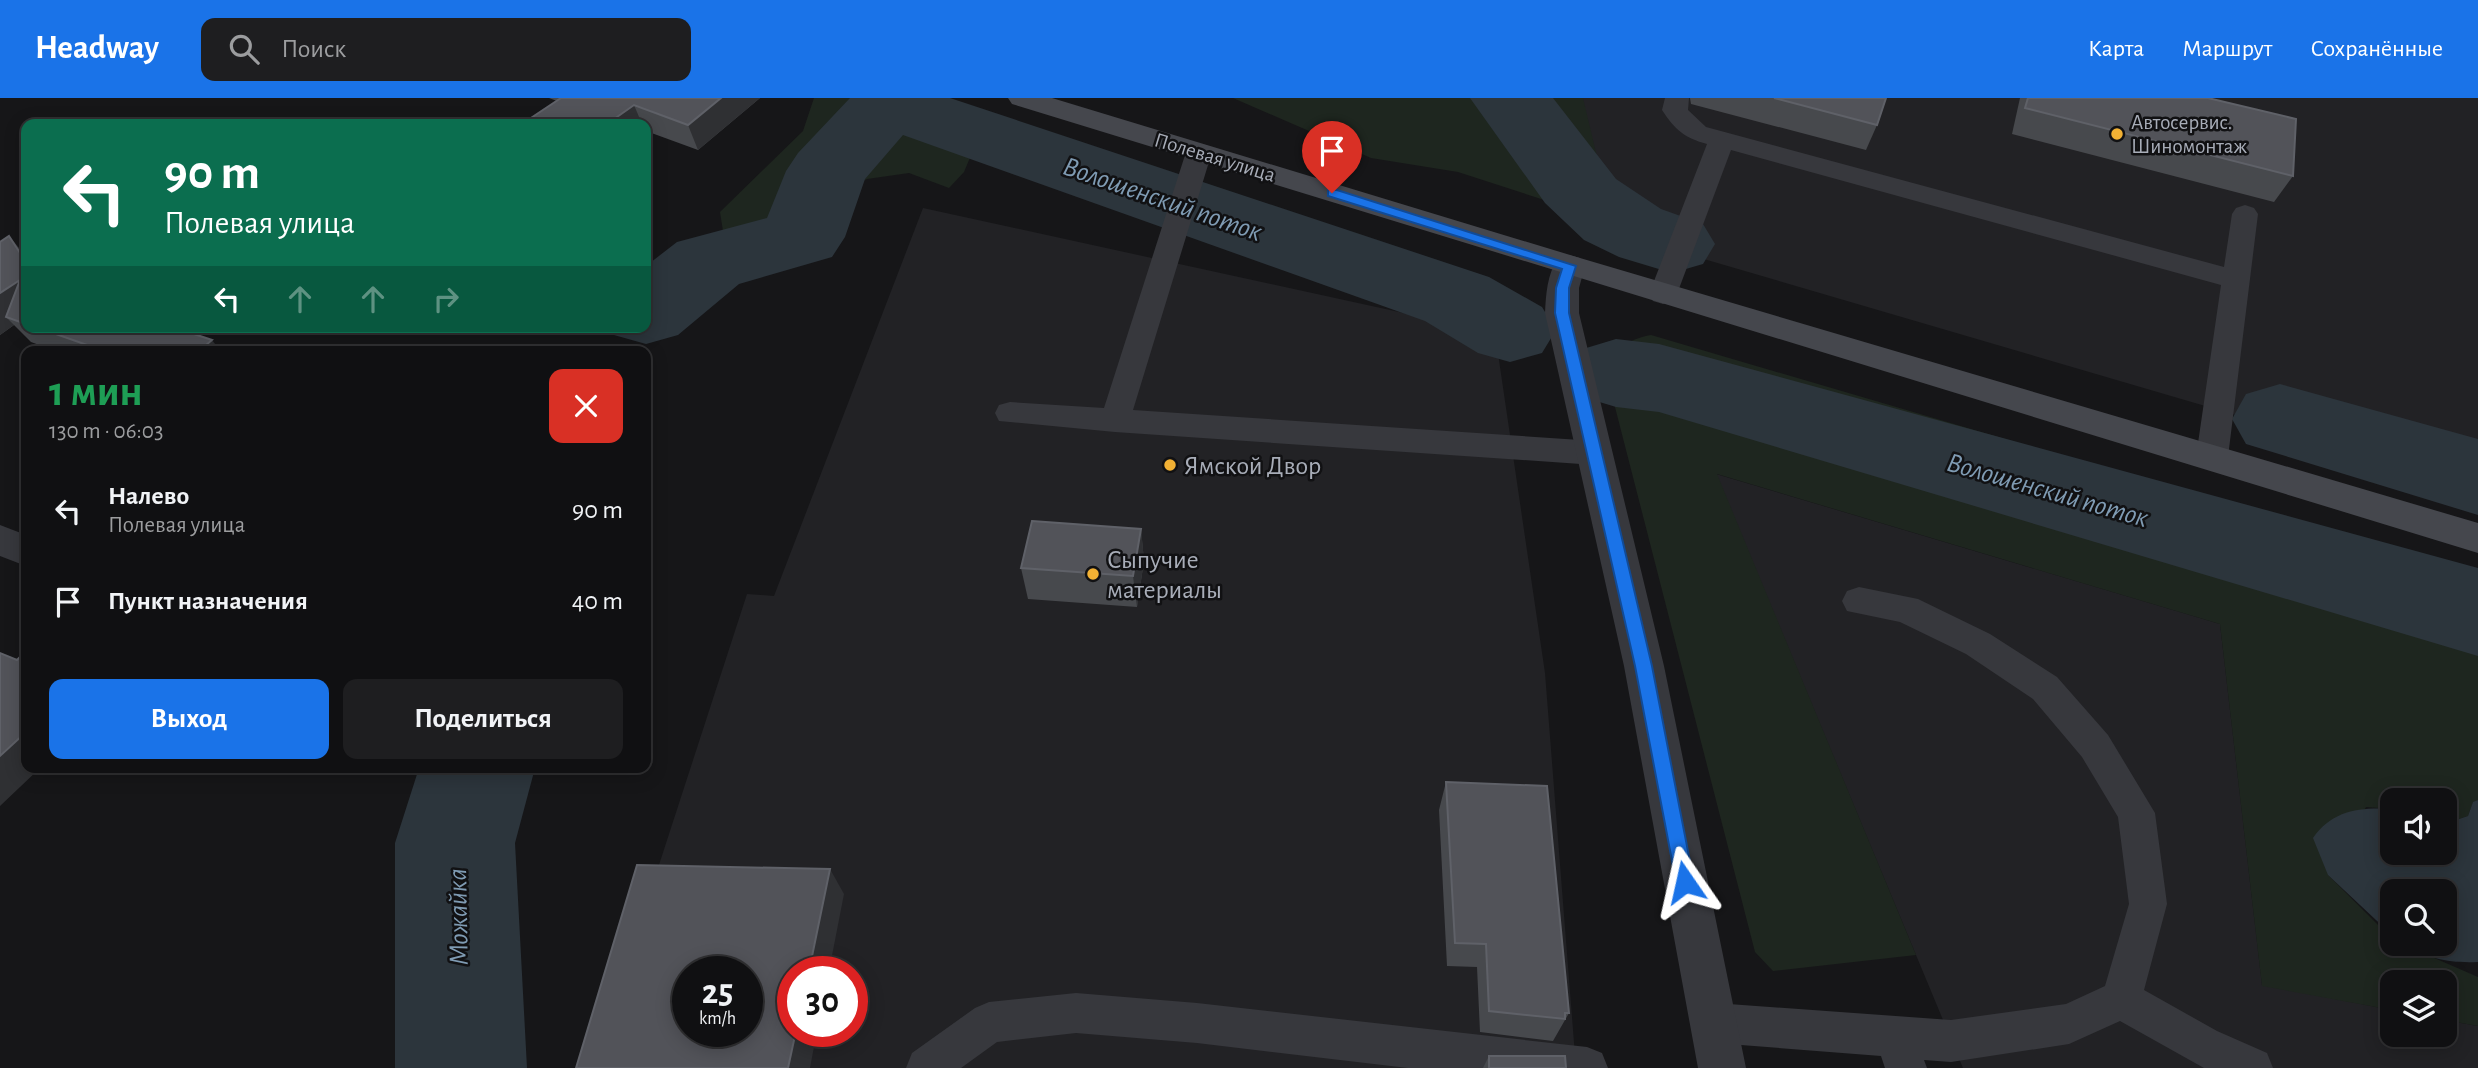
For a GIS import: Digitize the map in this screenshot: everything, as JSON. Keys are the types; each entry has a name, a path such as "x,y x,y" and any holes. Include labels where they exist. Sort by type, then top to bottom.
{"main road":[{"name":"Полевая улица","path":"1022,98 1569,266 2478,537"}],"street":[{"path":"1569,266 1563,288 1562,313 1644,666 1723,1068"},
{"path":"0,540 21,549"}],"lane":[{"path":"1676,98 1675,110 1683,123 1697,133 2235,279"},
{"path":"1662,294 1722,139"},
{"path":"1115,421 1199,152"},
{"path":"2213,457 2245,214"},
{"path":"1010,413 1595,453"},
{"path":"1715,1023 1901,1052 1951,1041 2069,1024 2121,999 2148,904 2136,813 2095,746 2045,688 1978,644 1906,609 1858,601"},
{"path":"2121,999 2202,1046 2252,1068"},
{"path":"927,1068 989,1022 1076,1013 1197,1023 1587,1068"}],"shaded area":[{"path":"814,98 875,98 974,148 964,172 949,188 909,173 867,179 734,242 723,231 720,212 803,131"},
{"path":"1233,98 1583,98 1603,182 1566,207 1458,172 1371,158"},
{"path":"1582,98 2478,98 2478,486 1615,233"},
{"path":"923,208 1495,333 1545,673 1576,1068 593,1068 747,594 774,596"},
{"path":"1651,335 2209,499 2478,585 2478,800 2473,803 2468,816 2457,820 2457,788 2380,788 2380,808 2366,807 2328,875 2380,927 2380,956 2430,956 2478,977 2478,1026 2457,1022 2457,970 2380,970 2380,1008 2262,986 2220,624 1717,474 1916,955 1773,971 1755,952 1606,372 1617,351 1636,339"},
{"path":"1716,474 2220,624 2262,985 2380,1008 2380,1047 2457,1047 2457,1022 2478,1026 2478,1068 1963,1068"},
{"path":"2478,800 2478,962 2458,962 2432,956 2457,956 2457,879 2380,879 2380,924 2328,875 2313,838 2329,821 2338,816 2358,810 2380,809 2380,865 2457,865 2457,820 2468,816 2473,802"}],"building":[{"path":"561,98 721,98 688,125 634,105 614,119 530,119"},
{"path":"1774,98 1886,98 1877,125"},
{"path":"2028,98 2208,98 2296,119 2293,176 2025,108"},
{"path":"9,236 21,254 21,322 6,317 20,280 0,293 0,242"},
{"path":"53,333 191,333 212,340 205,346 90,346"},
{"path":"1032,521 1141,529 1133,576 1021,568"},
{"path":"0,653 17,660 21,656 21,737 0,756"},
{"path":"1446,782 1547,786 1569,1013 1565,1013 1565,1019 1489,1011 1486,944 1455,943"},
{"path":"637,865 830,869 812,956 777,956 777,1047 793,1047 788,1068 576,1068"},
{"path":"1489,1056 1565,1056 1566,1068 1489,1068"}],"waterway":[{"name":"Можайка","path":"651,309 708,263 802,237 827,171 894,98"},
{"path":"1509,98 1526,116 1574,184 1600,210 1631,229 1672,244"},
{"name":"Волошенский поток","path":"890,104 1457,299 1510,330"},
{"name":"Волошенский поток","path":"1616,373 1659,378 2478,612"},
{"path":"2280,419 2478,477"},
{"name":"Можайка","path":"461,1068 455,843 476,773"}],"place":[{"name":"Автосервис. Шиномонтаж","path":"2117,134"},
{"name":"Ямской Двор","path":"1170,465"},
{"name":"Сыпучие материалы","path":"1093,574"}],"route":[{"path":"1332,193 1569,266 1563,288 1562,313 1644,666 1685,882"}]}
